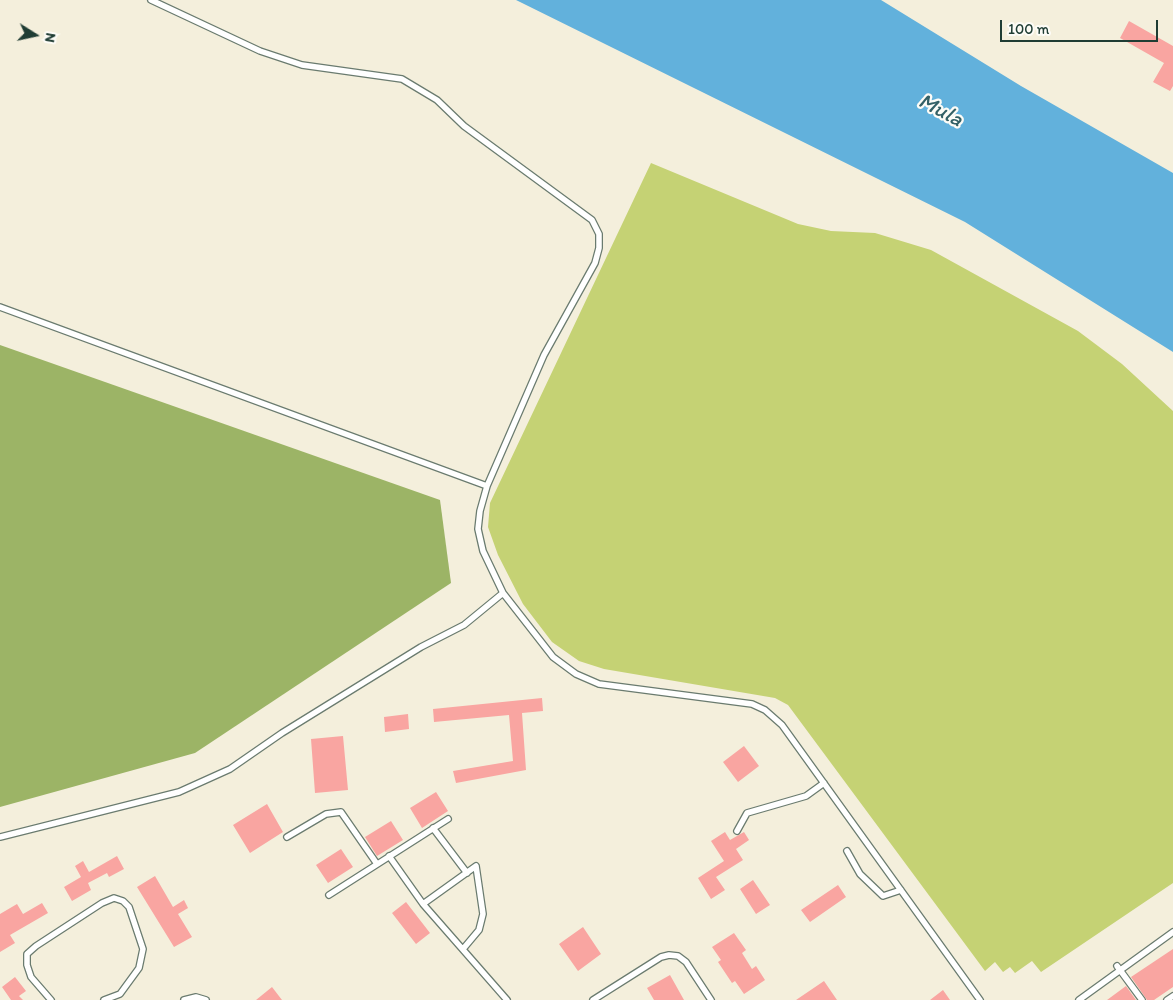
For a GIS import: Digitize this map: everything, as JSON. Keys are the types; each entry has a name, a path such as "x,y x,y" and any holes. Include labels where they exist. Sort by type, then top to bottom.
{"lane":[{"path":"151,0 260,51 302,65 402,79 437,100 464,126 592,220 599,234 599,248 594,263 544,355 487,486 480,512 478,529 483,551 503,592 553,657 576,674 599,684 752,704 765,710 782,725 980,1000"},
{"path":"0,307 487,486"},
{"path":"0,837 179,792 230,769 282,733 412,652 464,625 503,592"},
{"path":"737,831 747,813 806,796 824,783"},
{"path":"287,837 326,814 341,812 377,864"},
{"path":"329,895 448,819"},
{"path":"433,828 466,873"},
{"path":"847,851 860,874 883,896 901,890"},
{"path":"389,856 423,904 507,1000"},
{"path":"423,904 476,866 483,914 479,930 462,949"},
{"path":"50,1000 26,966 27,954 36,946 102,903 114,898 123,901 129,907 143,949 139,968 122,997 104,1000"},
{"path":"1079,1000 1119,968 1173,932"},
{"path":"593,1000 661,957 669,955 678,956 686,962 710,1000"},
{"path":"1119,968 1142,1000"},
{"path":"1167,1000 1173,996"},
{"path":"184,1000 196,997 206,1000"}],"green space":[{"path":"651,163 798,224 831,231 875,233 931,250 1078,331 1122,364 1173,411 1173,883 1041,972 1032,961 1015,973 1010,967 1003,972 995,962 985,971 788,705 775,698 604,669 579,661 552,642 523,604 498,555 488,527 490,503"},
{"path":"0,345 440,500 451,583 195,753 0,807"}],"water":[{"name":"Mula","path":"516,0 881,0 1021,86 1173,173 1173,352 965,222"}],"building":[{"path":"1129,21 1173,46 1173,86 1170,91 1153,82 1164,63 1120,38"},
{"path":"542,698 543,711 522,713 526,770 456,783 453,771 513,761 509,715 434,722 433,709"},
{"path":"408,714 409,729 385,732 384,717"},
{"path":"343,736 348,790 315,793 311,739"},
{"path":"744,746 759,766 738,782 723,762"},
{"path":"436,792 448,811 422,828 410,808"},
{"path":"267,804 283,832 250,853 233,825"},
{"path":"391,821 403,840 377,856 365,837"},
{"path":"725,832 730,840 744,832 749,840 736,849 743,860 716,877 725,890 711,899 698,878 724,861 711,841"},
{"path":"341,849 353,867 328,883 316,865"},
{"path":"117,856 124,869 109,877 107,873 88,883 91,890 72,901 64,887 81,877 75,866 83,861 89,872"},
{"path":"155,876 173,907 184,900 188,908 178,914 192,937 174,947 137,887"},
{"path":"753,880 770,905 756,914 740,889"},
{"path":"838,885 846,897 810,922 801,910"},
{"path":"406,902 430,933 416,944 392,913"},
{"path":"42,903 48,913 10,935 15,943 0,952 0,914 17,904 23,914"},
{"path":"583,927 601,954 578,971 559,944"},
{"path":"734,933 746,950 742,953 752,969 756,966 765,980 744,994 735,981 732,983 718,962 721,960 712,947"},
{"path":"1173,949 1173,987 1154,1000 1147,1000 1131,977"},
{"path":"670,975 684,1000 654,1000 647,988"},
{"path":"15,977 26,991 19,996 23,1000 11,1000 2,987"},
{"path":"824,981 837,1000 796,1000"},
{"path":"1126,986 1136,1000 1107,1000"},
{"path":"272,987 282,1000 256,1000"},
{"path":"943,990 950,1000 930,1000"}]}
